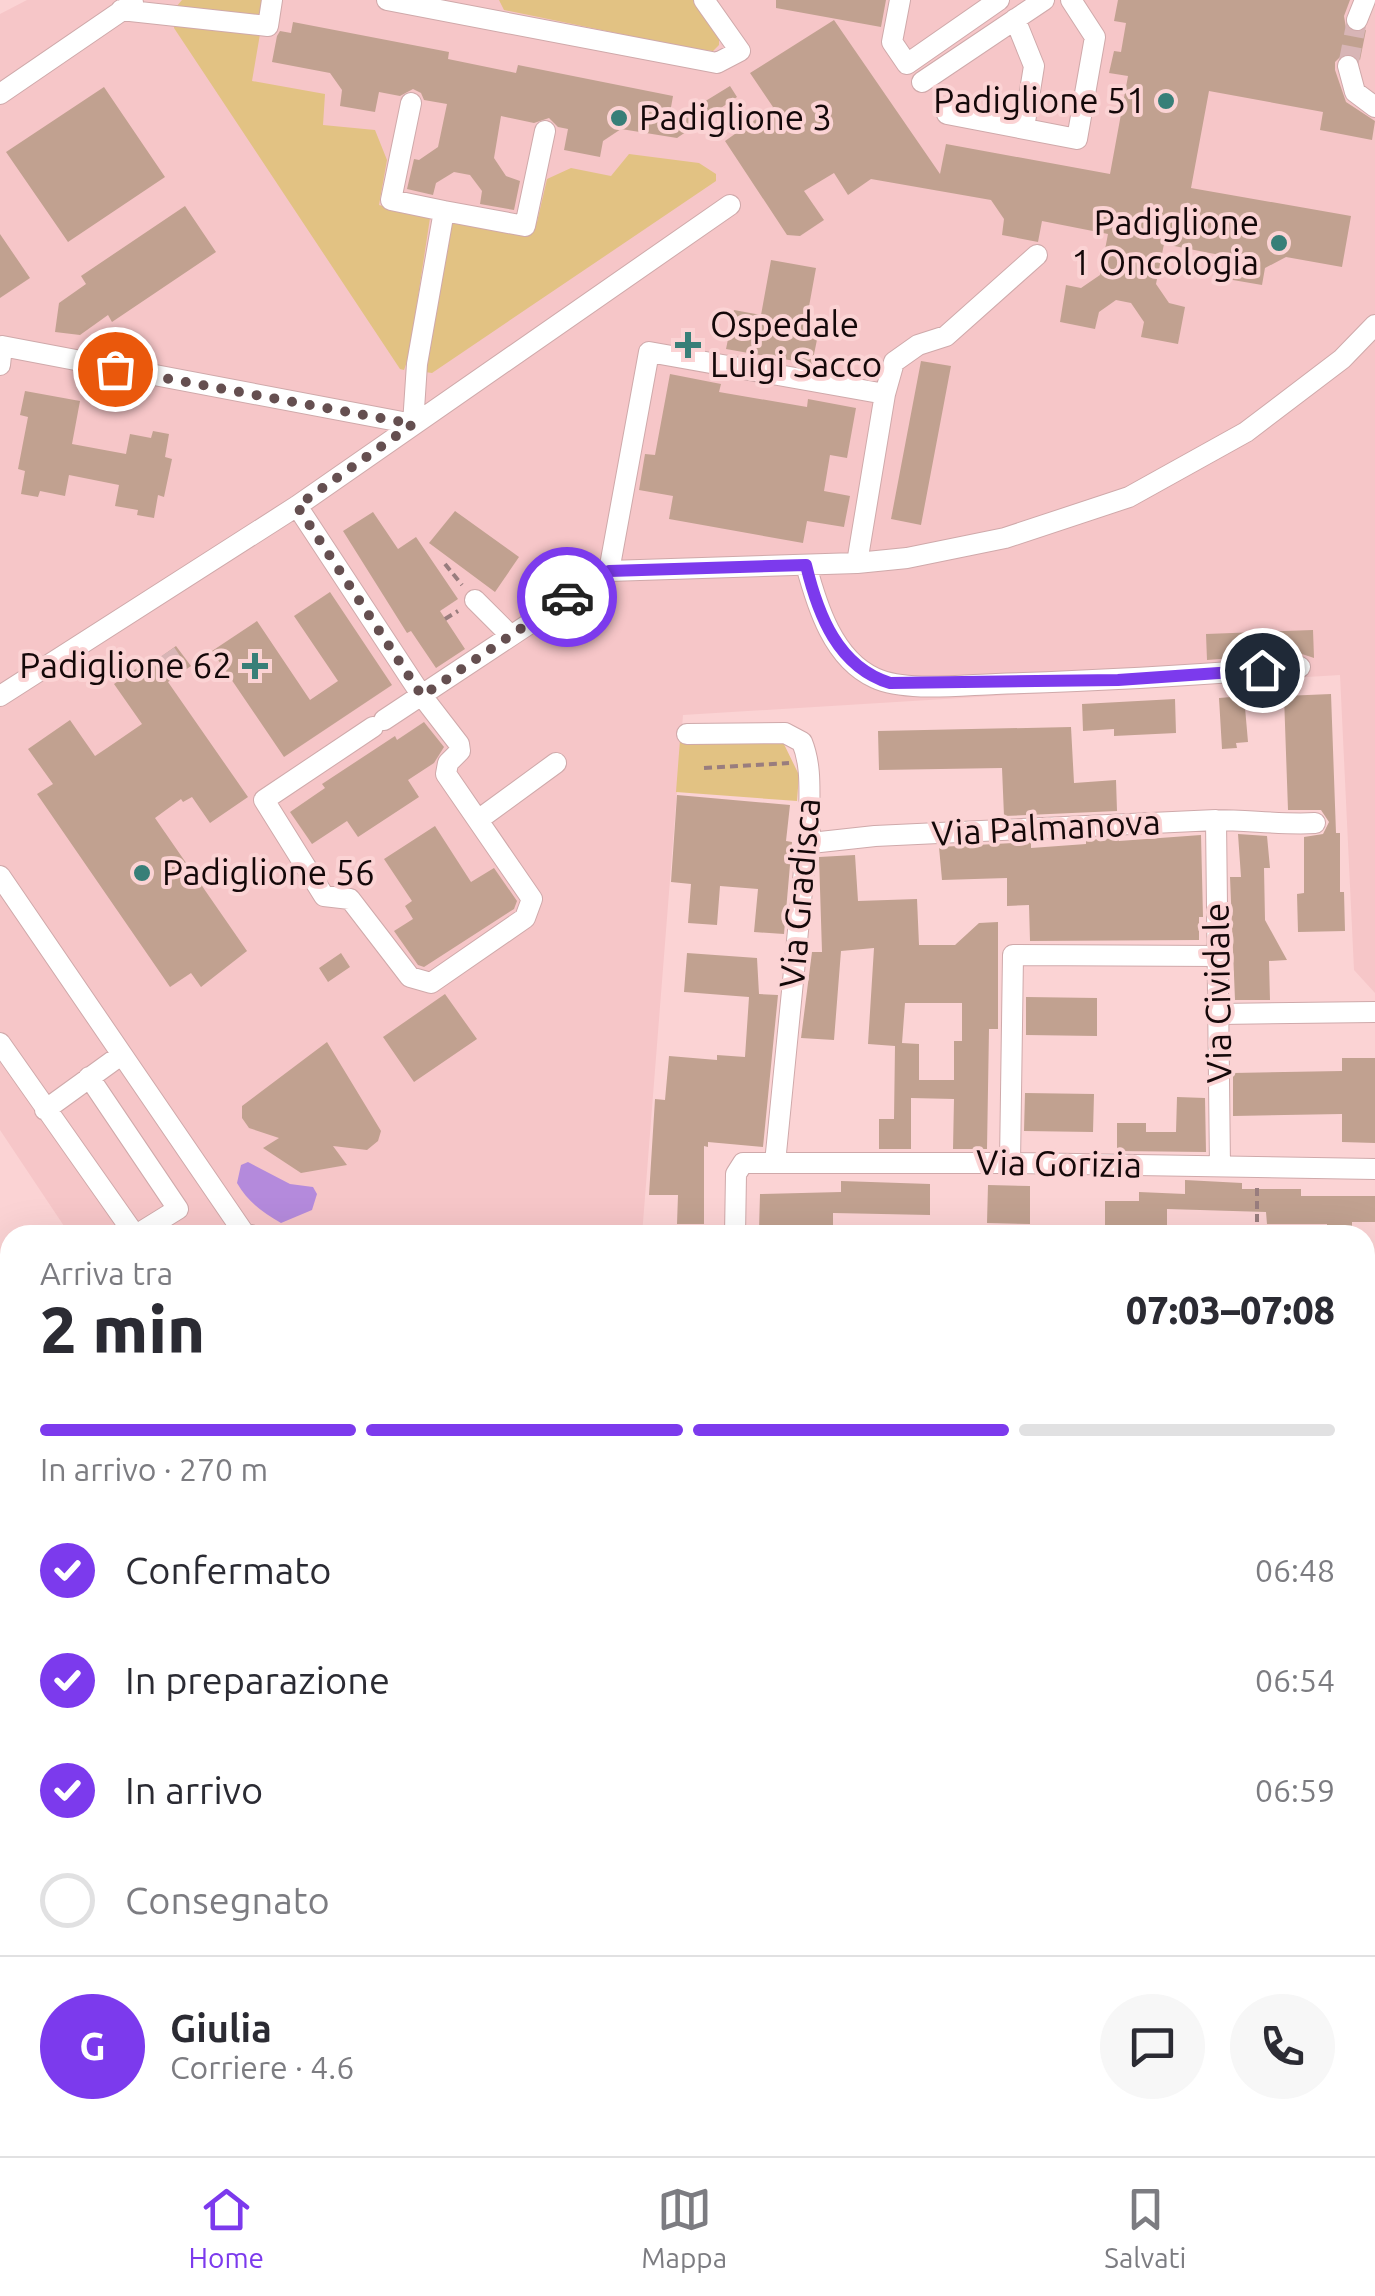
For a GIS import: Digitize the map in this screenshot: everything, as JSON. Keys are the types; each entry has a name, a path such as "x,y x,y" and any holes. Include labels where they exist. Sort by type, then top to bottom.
{"street":[{"path":"0,94 130,5 268,26 272,0"},
{"path":"387,0 717,63 740,51 704,0"},
{"path":"900,0 892,42 907,64 1000,0"},
{"path":"922,82 1044,0"},
{"path":"947,114 1077,138 1095,38 1071,0"},
{"path":"1015,19 1034,66 1024,128"},
{"path":"1348,66 1355,92 1375,106"},
{"path":"410,103 391,200 444,211 525,226 546,131"},
{"path":"0,696 297,506 730,206"},
{"path":"413,424 417,364 444,211"},
{"path":"857,563 885,394 894,362 918,345 946,336 1037,255"},
{"path":"297,506 422,696 459,744 460,751 448,763 446,774 532,899 525,918 431,983 410,977 350,899 324,896 264,800 422,696 510,635 609,571 857,563 906,558 1005,538 1129,497 1246,432 1342,359 1375,325"},
{"path":"0,365 2,346 413,424"},
{"path":"609,571 648,352 885,394"},
{"path":"806,565 820,610 844,655 872,677 890,683 1118,680 1300,667"},
{"path":"475,600 510,635"},
{"name":"Via Gradisca","path":"687,734 785,733 802,742 809,761 808,816 812,843 806,850 775,1163"},
{"path":"478,820 556,762"},
{"name":"Via Palmanova","path":"812,843 875,836 1216,820 1281,825 1315,823"},
{"name":"Via Cividale","path":"1216,820 1220,1166"},
{"path":"0,876 238,1225"},
{"path":"1010,1163 1012,955 1217,956"},
{"path":"1219,1014 1375,1012"},
{"path":"0,1043 128,1225"},
{"path":"45,1110 121,1055"},
{"path":"89,1077 178,1210 152,1225"},
{"name":"Via Gorizia","path":"735,1225 736,1174 743,1164 1010,1163 1375,1169"}],"path":[{"path":"445,564 475,600"},
{"path":"445,619 452,614"},
{"path":"704,768 809,761"},
{"path":"1257,1225 1258,1167"}],"shaded area":[{"name":"Ospedale Luigi Sacco","path":"27,0 1375,0 1375,993 1354,970 1340,675 683,715 643,1225 63,1225 0,1130 0,14"},
{"path":"182,0 262,0 259,19 176,7"},
{"path":"499,0 693,0 719,37 719,45 713,51 689,48 504,10"},
{"path":"174,22 260,34 252,81 325,94 323,125 375,130 387,160 379,205 430,218 404,370 174,28"},
{"path":"629,154 699,163 716,174 716,181 432,373 425,372 452,222 526,233 537,222 547,179 571,168 611,176"},
{"path":"781,738 799,775 797,801 676,792 680,740"},
{"path":"248,1162 290,1184 313,1187 317,1194 312,1210 281,1223 262,1211 237,1183 241,1165"}],"building":[{"path":"776,0 886,0 881,27 776,8"},
{"path":"1118,0 1350,0 1344,16 1346,28 1353,33 1366,30 1360,60 1352,53 1344,53 1335,62 1335,70 1346,102 1375,121 1372,140 1320,130 1323,112 1209,91 1191,188 1351,216 1342,267 1286,257 1265,268 1262,285 1227,279 1230,257 1164,244 1156,284 1169,303 1185,307 1178,344 1141,337 1144,322 1131,303 1116,300 1099,312 1095,329 1060,322 1066,285 1081,288 1100,275 1108,234 1042,221 1038,242 1002,235 1004,219 991,200 871,179 848,195 834,173 804,191 824,220 800,236 787,235 725,141 773,107 750,73 834,20 940,174 946,144 1110,174 1128,76 1109,73 1114,51 1121,52 1126,23 1114,21"},
{"name":"Padiglione 3","path":"293,22 449,52 448,59 516,73 518,65 673,96 668,124 730,86 737,97 677,138 621,129 603,141 600,157 564,150 568,129 558,127 549,118 534,123 501,116 494,158 506,176 520,181 514,210 480,204 482,191 470,175 454,172 436,183 433,195 407,189 414,159 419,160 438,147 447,104 424,100 413,89 400,96 379,92 375,112 340,106 342,90 330,73 272,62 277,36 280,31 291,33"},
{"path":"104,87 165,177 68,242 6,152"},
{"path":"185,206 216,252 112,322 108,315 80,335 55,332 59,303 86,284 81,276"},
{"path":"0,234 30,278 0,298"},
{"path":"771,260 816,268 806,323 820,325 812,364 726,349 734,310 761,315"},
{"path":"921,361 951,366 921,525 891,519"},
{"path":"670,374 721,384 719,392 807,407 808,399 856,408 847,458 830,455 824,491 850,496 844,527 807,521 803,543 669,519 673,496 639,490 645,454 655,455"},
{"path":"25,391 80,401 72,444 126,454 130,434 151,438 153,431 169,434 165,457 172,459 164,497 158,495 154,518 115,506 119,485 69,475 65,496 40,491 38,497 21,494 25,471 18,469 28,417 20,415"},
{"path":"455,511 519,557 495,592 429,543"},
{"path":"373,512 398,549 416,537 458,599 440,611 465,649 436,668 411,631 407,633 343,531"},
{"name":"Padiglione 62","path":"330,592 392,685 284,757 212,651 257,621 310,700 338,681 294,616"},
{"path":"1313,630 1314,658 1299,653 1207,660 1206,634"},
{"name":"Padiglione 56","path":"176,646 191,666 168,682 248,797 210,823 192,797 183,802 181,799 155,818 247,951 201,987 191,973 170,987 37,794 53,784 28,749 70,720 95,756 142,724 114,684"},
{"path":"1331,694 1336,833 1340,833 1340,892 1344,892 1345,931 1298,932 1297,894 1304,893 1304,837 1323,834 1329,822 1321,810 1288,810 1284,696"},
{"path":"1244,696 1248,742 1222,749 1219,698"},
{"path":"1175,699 1176,733 1114,736 1114,729 1083,731 1082,704"},
{"path":"424,722 444,747 434,763 408,780 419,797 358,837 347,821 312,844 290,812 325,788 322,784 395,736 397,740"},
{"path":"1071,727 1074,783 1116,780 1117,811 1004,816 1002,768 879,770 878,731"},
{"path":"677,795 790,805 786,841 792,842 784,934 754,932 758,889 720,886 717,925 688,923 691,884 671,882"},
{"path":"435,826 471,882 494,868 517,901 514,909 424,967 418,965 394,931 413,919 405,906 412,901 384,859"},
{"path":"1238,834 1267,836 1270,868 1264,868 1265,920 1287,960 1269,961 1270,1000 1235,1000 1230,877 1241,877"},
{"path":"1201,835 1203,917 1199,917 1199,940 1030,941 1029,905 1007,906 1007,878 942,880 939,847 1031,842 1031,848 1086,844 1086,840"},
{"path":"855,855 858,901 917,899 919,945 955,945 979,923 998,922 998,1029 989,1029 987,1149 953,1149 954,1099 911,1098 911,1149 879,1149 879,1119 894,1119 895,1046 868,1044 874,948 841,951 834,1040 801,1038 812,952 822,952 819,857","holes":["905,1003 962,1003 962,1041 954,1041 954,1080 919,1080 919,1044 902,1043"]},
{"path":"341,953 350,967 328,982 319,968"},
{"path":"687,953 757,958 759,994 778,995 763,1147 708,1142 708,1147 704,1146 704,1224 677,1224 678,1195 649,1195 655,1099 665,1100 669,1056 717,1060 717,1055 745,1057 749,997 684,992"},
{"path":"445,994 477,1039 414,1082 383,1037"},
{"path":"1026,997 1097,998 1097,1036 1026,1035"},
{"path":"327,1042 381,1131 378,1141 367,1150 333,1146 347,1165 301,1173 263,1148 279,1138 249,1128 242,1118 242,1106"},
{"path":"1342,1058 1375,1058 1375,1143 1342,1142 1342,1114 1233,1116 1233,1073 1342,1071"},
{"path":"1025,1093 1094,1094 1093,1132 1024,1131"},
{"path":"1177,1097 1205,1098 1206,1152 1117,1151 1117,1123 1146,1123 1146,1132 1176,1132"},
{"path":"1185,1180 1242,1183 1242,1189 1301,1189 1301,1196 1375,1196 1375,1222 1267,1224 1266,1212 1167,1209 1167,1225 1105,1225 1105,1201 1139,1201 1139,1192 1185,1194"},
{"path":"841,1181 930,1184 930,1215 833,1213 833,1225 759,1225 760,1194 841,1192"},
{"path":"988,1185 1030,1186 1030,1224 987,1223"}],"tunnel":[{"path":"1348,66 1357,20"},
{"path":"166,653 180,674"}],"way so far":[{"path":"115,369 413,424 297,506 422,696 567,597"}],"place":[{"name":"Padiglione 51","path":"1166,101"},
{"name":"Padiglione 3","path":"619,118"},
{"name":"Padiglione 1 Oncologia","path":"1279,243"},
{"name":"Ospedale Luigi Sacco","path":"688,345"},
{"name":"Padiglione 62","path":"255,666"},
{"name":"Padiglione 56","path":"142,873"}],"route":[{"path":"567,597 609,571 806,565 820,610 844,655 872,677 890,683 1118,680 1262,670"}]}
